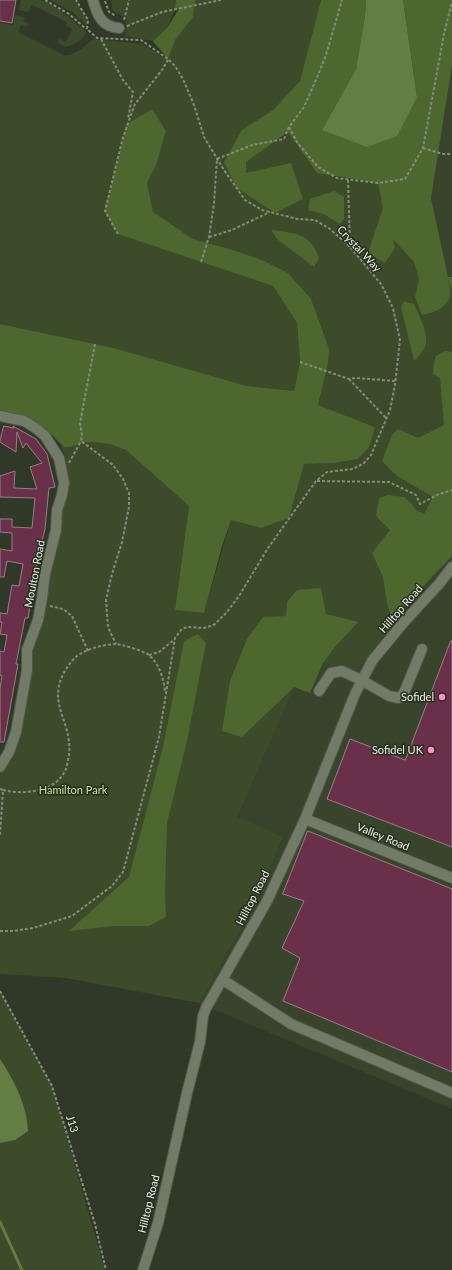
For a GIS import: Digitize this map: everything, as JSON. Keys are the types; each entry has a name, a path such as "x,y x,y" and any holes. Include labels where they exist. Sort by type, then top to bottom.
{"street":[{"path":"92,0 103,22 109,26 119,28"},
{"name":"Moulton Road","path":"0,416 22,420 41,432 56,451 64,479 63,491 57,510 56,530 45,574 36,628 27,650 28,670 15,736 7,756 0,767"},
{"name":"Hilltop Road","path":"143,1270 158,1223 200,1042 203,1016 206,1008 267,900 305,819 355,694 372,662 404,622 439,584 452,567"},
{"path":"319,691 331,673 342,671 389,696 399,698 404,693 422,649"},
{"name":"Valley Road","path":"305,819 452,878"},
{"path":"223,980 291,1024 452,1093"}],"path":[{"path":"45,0 69,14 95,37 100,38 123,80 133,92 127,124 112,176 105,211 118,234"},
{"path":"76,0 88,20 87,29"},
{"path":"104,0 110,13 118,18 124,18"},
{"path":"119,28 124,28 162,12 221,0"},
{"path":"201,262 209,237 218,159 252,145 284,139 289,127 304,107 324,62 342,0"},
{"path":"289,127 297,142 318,167 337,178 378,183 405,179 422,148 444,34 452,2"},
{"name":"Crystal Way","path":"100,38 141,40 168,59 175,66 183,79 194,105 204,137 234,186 245,200 262,210 297,219 315,220 330,229 350,247 381,284 393,308 400,340 395,381 390,410 371,455 364,463 353,469 327,472 316,481"},
{"path":"127,124 135,104 162,70 168,59"},
{"path":"422,148 443,154 452,154"},
{"path":"348,180 350,247"},
{"path":"209,237 232,230 271,212"},
{"path":"61,465 70,463 81,441 82,435 80,423 95,344"},
{"path":"300,362 349,379 356,378 395,381"},
{"path":"349,379 386,418"},
{"path":"81,441 113,465 123,478 129,493 129,507 122,542 106,600 108,627 116,644"},
{"path":"0,789 24,792 41,789 55,781 65,772 69,756 70,741 59,708 58,690 62,676 77,656 88,651 116,644 149,655 159,652 175,638 182,629 208,627 214,624 227,612 239,596 268,548 316,481 389,482 416,495 420,504 437,495 452,490"},
{"path":"41,604 63,609 72,616 88,651"},
{"path":"0,931 33,928 72,916 112,886 123,872 159,737 175,638"},
{"path":"149,655 162,675 165,695"},
{"path":"0,835 3,790"},
{"name":"J13","path":"0,991 52,1086 95,1224 106,1270"}],"shaded area":[{"path":"176,0 196,0 193,17 175,40 168,59 153,41 167,28 179,9 175,9"},
{"path":"321,0 366,0 356,69 322,130 417,97 403,0 452,0 452,65 431,198 448,277 452,277 452,290 448,280 450,296 445,304 435,312 422,315 415,297 419,279 414,262 393,239 395,248 385,263 368,253 383,208 378,183 317,173 288,132 246,162 246,173 291,163 303,199 275,213 237,188 224,162 242,130 273,110 300,81"},
{"path":"366,0 403,0 417,97 397,136 367,147 322,130 356,69"},
{"path":"452,59 452,277 448,277 431,198"},
{"path":"152,109 166,131 156,165 147,183 153,212 193,239 236,251 264,261 288,273 311,299 329,349 328,364 318,405 375,427 369,447 358,459 334,463 304,464 289,518 261,528 231,520 222,546 204,613 175,610 189,506 126,450 110,444 92,442 85,442 70,447 64,447 49,432 23,416 0,410 0,324 114,348 247,386 294,391 300,362 297,323 273,286 118,234 105,211 127,124"},
{"path":"334,191 344,197 344,219 340,224 323,214 308,210 310,199"},
{"path":"271,230 287,232 306,239 316,250 319,258 314,267 277,239"},
{"path":"404,301 414,304 426,337 425,347 414,361 401,307"},
{"path":"445,351 452,352 452,556 392,619 387,603 383,577 372,553 390,530 376,516 379,498 388,495 404,497 416,510 424,514 433,497 397,476 382,461 392,435 398,429 418,438 444,425 440,378 433,374 436,356"},
{"path":"452,552 452,1109 199,1003 255,905 283,837 238,818 294,686 310,693 323,663 357,671"},
{"path":"321,588 326,614 358,622 335,647 323,663 310,693 294,687 242,737 222,731 230,681 247,639 263,617 286,616 287,602 297,590"},
{"path":"198,634 206,643 187,741 167,823 165,893 166,917 149,926 113,926 69,931 129,877 163,747 184,641"},
{"path":"0,1059 19,1093 25,1112 28,1131 15,1140 0,1143"}],"green space":[{"path":"21,0 40,0 46,2 58,9 86,32 78,42 69,46 61,45 58,42 59,39 66,42 72,29 66,26 67,22 32,5 28,12 19,10"},
{"path":"51,0 74,0 86,17 87,25 72,12"},
{"path":"111,0 176,0 175,9 167,28 153,41 125,36 126,18 113,11"},
{"name":"Hamilton Park","path":"196,0 321,0 300,81 273,110 242,130 252,145 284,139 291,130 303,154 317,172 348,180 382,182 435,216 448,277 452,277 452,552 357,671 323,663 310,693 294,687 238,817 283,837 255,905 199,1003 66,978 0,974 0,774 5,767 48,580 68,477 63,456 65,455 60,444 62,446 73,446 85,442 92,442 110,444 126,450 189,506 175,610 204,613 231,520 261,528 289,518 304,464 334,463 358,459 375,427 318,405 328,364 311,299 193,239 153,212 147,183 154,168 119,234 273,286 297,323 300,362 294,391 247,386 114,348 0,324 0,23 13,25 15,15 25,17 23,21 30,24 26,27 21,25 18,32 64,55 76,52 93,39 142,44 168,59 175,40 193,17"},
{"path":"0,991 52,1086 105,1270 0,1270"}],"building":[{"path":"0,0 16,0 12,23 0,21"},
{"path":"4,426 14,428 13,426 36,439 47,454 55,487 49,488 45,529 38,556 28,618 25,618 16,664 18,664 4,742 0,742 0,689 2,676 0,675 0,651 4,652 7,635 0,634 2,622 0,622 0,613 7,614 12,585 19,586 23,564 7,561 4,577 0,577 0,549 12,551 12,533 0,532 0,519 12,519 12,527 32,528 35,498 0,497 0,476 15,471 14,488 37,489 30,467 42,463 26,443 23,448 17,432 16,452 0,442"},
{"name":"Sofidel UK","path":"451,641 452,847 327,799 350,739 405,760"},
{"path":"308,831 452,889 452,1072 283,1001 300,958 282,948 304,901 283,894"}],"waterway":[{"path":"0,1222 22,1270"}],"place":[{"name":"Sofidel","path":"442,697"},
{"name":"Sofidel UK","path":"431,750"}]}
